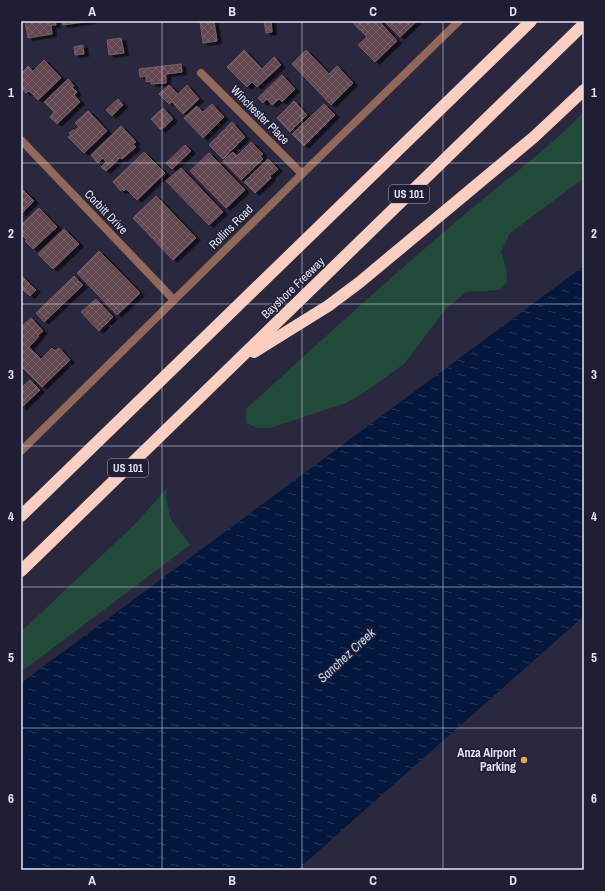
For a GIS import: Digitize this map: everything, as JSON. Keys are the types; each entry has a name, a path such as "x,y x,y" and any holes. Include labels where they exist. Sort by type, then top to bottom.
{"highway":[{"path":"21,516 531,21"},
{"name":"Bayshore Freeway","path":"21,571 584,24"},
{"path":"234,364 328,306 360,282 534,137 584,90"}],"street":[{"name":"Rollins Road","path":"21,451 456,22"},
{"name":"Winchester Place","path":"201,73 302,174"},
{"name":"Corbitt Drive","path":"21,140 174,300"}],"green space":[{"path":"584,112 584,178 510,233 501,252 506,268 507,282 499,290 466,292 445,310 404,364 365,392 346,403 270,428 258,428 246,423 246,409 404,266 538,154"},
{"path":"167,488 166,497 170,518 190,545 21,672 21,632 136,523"}],"water":[{"name":"Sanchez Creek","path":"584,266 584,616 297,870 21,870 21,683"}],"building":[{"path":"25,21 55,21 56,25 51,25 52,34 28,38"},
{"path":"62,21 91,21 63,25"},
{"path":"214,21 217,41 203,43 200,22"},
{"path":"264,21 271,21 272,32 266,33"},
{"path":"351,21 379,21 397,41 375,62 358,45 367,37"},
{"path":"384,21 417,21 400,37"},
{"path":"121,38 124,53 109,55 107,40"},
{"path":"83,45 84,54 75,55 74,47"},
{"path":"244,50 262,69 274,57 281,65 257,87 252,82 247,87 227,67"},
{"path":"306,50 329,74 337,66 353,83 331,105 292,64"},
{"path":"44,60 61,78 38,100 29,91 26,93 21,88 21,70 23,72 28,66 33,71"},
{"path":"181,64 182,72 166,74 166,83 151,84 151,81 146,82 146,76 140,77 139,69"},
{"path":"282,75 295,89 282,102 279,99 272,105 267,99 263,103 258,98"},
{"path":"68,79 74,86 72,87 77,92 74,95 80,102 57,124 50,117 54,112 44,102"},
{"path":"169,85 178,94 187,85 199,99 183,114 172,102 169,104 159,94"},
{"path":"118,99 123,105 112,116 106,110"},
{"path":"294,101 307,115 290,132 277,118"},
{"path":"212,104 224,117 203,138 184,118 197,106 203,112"},
{"path":"324,104 335,115 304,146 292,134"},
{"path":"163,108 173,119 161,130 151,119"},
{"path":"88,111 107,131 84,153 68,137 71,135 69,133 79,127 75,123"},
{"path":"232,122 245,137 223,159 209,145"},
{"path":"121,126 136,142 133,144 136,147 122,159 120,158 106,171 101,167 106,162 103,158 98,163 91,155"},
{"path":"251,142 263,154 260,156 263,159 241,180 223,161 233,152 237,156"},
{"path":"185,145 191,151 172,169 166,163"},
{"path":"144,152 165,173 137,200 126,189 121,191 113,182"},
{"path":"209,153 245,190 226,208 190,171"},
{"path":"268,159 278,169 255,193 244,182"},
{"path":"181,168 223,212 209,225 166,181"},
{"path":"21,188 34,201 21,214"},
{"path":"156,196 196,238 173,260 133,218"},
{"path":"39,208 57,227 33,249 25,241 27,240 21,234 21,225"},
{"path":"64,229 79,244 53,269 38,254"},
{"path":"99,251 140,293 117,315 77,273"},
{"path":"21,275 30,284 23,291 21,288"},
{"path":"74,276 83,285 44,322 36,313"},
{"path":"31,285 36,290 30,296 24,291"},
{"path":"96,299 113,317 99,331 81,312"},
{"path":"31,318 43,331 29,347 41,359 52,348 55,351 59,348 70,360 42,387 21,366 21,327"},
{"path":"30,380 40,390 21,408 21,388"}],"place":[{"name":"Anza Airport Parking","path":"524,760"}]}
